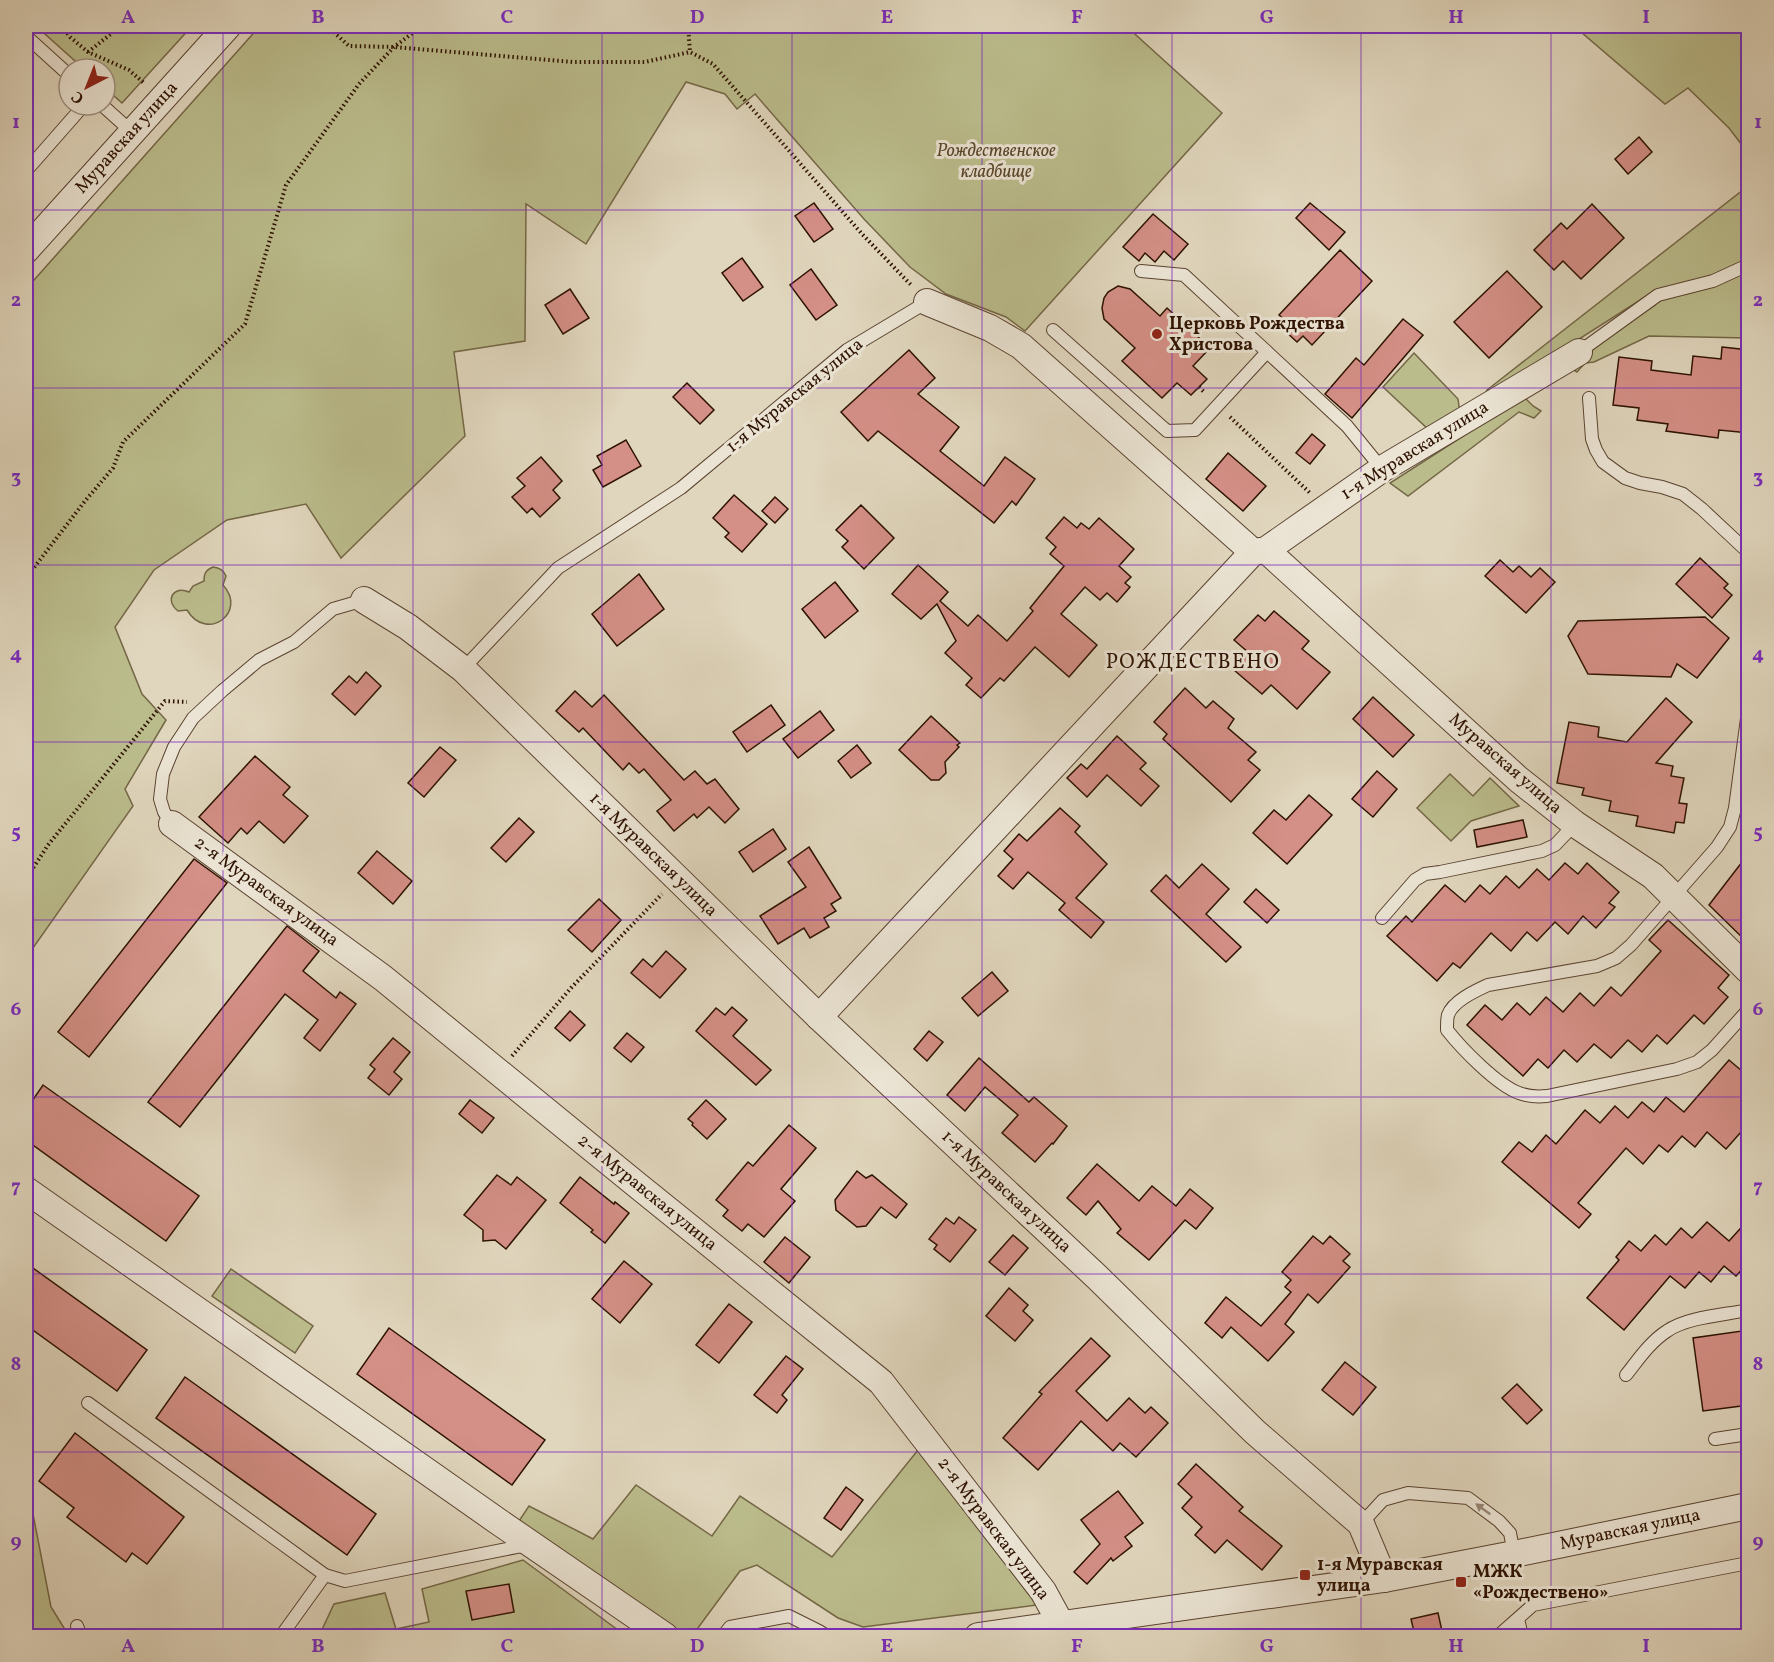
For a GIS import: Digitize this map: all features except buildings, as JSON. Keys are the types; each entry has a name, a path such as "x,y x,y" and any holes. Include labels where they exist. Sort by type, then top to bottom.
{"street":[{"name":"Муравская улица","path":"26,250 228,26"},
{"path":"927,302 990,328 1021,346 1260,551"},
{"name":"1-я Муравская улица","path":"819,1017 1260,551 1382,470 1579,352"},
{"name":"Муравская улица","path":"1260,551 1518,779 1575,824 1653,876 1749,970"},
{"name":"1-я Муравская улица","path":"364,600 408,627 463,669 819,1017 1097,1278 1255,1432 1361,1524 1384,1579"},
{"name":"2-я Муравская улица","path":"172,824 383,978 881,1382 1043,1591 1061,1624"},
{"path":"26,1190 665,1636"},
{"name":"Муравская улица","path":"978,1636 1384,1579 1749,1506"}],"lane":[{"path":"1743,26 1749,28"},
{"path":"26,36 57,64"},
{"path":"26,171 73,117"},
{"path":"115,117 132,132"},
{"path":"1579,352 1658,295 1713,280 1749,265"},
{"path":"1141,271 1185,275 1347,426 1382,470"},
{"name":"1-я Муравская улица","path":"463,669 558,568 681,488 847,350 927,302"},
{"path":"1053,330 1167,431 1195,430 1268,352"},
{"path":"1589,398 1592,439 1603,462 1625,478 1683,494 1749,552"},
{"path":"172,824 164,812 160,799 163,774 174,747 193,718 259,660 294,642 333,609 364,600"},
{"path":"1749,711 1735,808 1730,827 1717,847 1631,945 1616,958 1597,966 1488,985 1474,991 1460,1000 1448,1014 1447,1030 1457,1043 1502,1084 1517,1093 1532,1097 1547,1096 1677,1069 1697,1062 1712,1050 1749,1010"},
{"path":"1382,918 1415,880 1425,874 1542,851 1555,845 1575,824"},
{"path":"1626,1376 1651,1344 1668,1330 1688,1322 1749,1310"},
{"path":"88,1403 326,1575 345,1581 532,1544"},
{"path":"1715,1439 1749,1434"},
{"path":"1361,1524 1383,1500 1408,1493 1468,1498 1499,1521 1510,1533 1514,1554"},
{"path":"1498,1636 1533,1605 1749,1563"},
{"path":"281,1636 326,1575"},
{"path":"723,1636 730,1627 789,1616 827,1636"},
{"path":"1518,1619 1522,1636"}],"path":[{"path":"62,26 70,37 88,52 129,70 145,84"},
{"path":"88,52 121,26"},
{"path":"327,26 349,46 394,47 573,62 645,62 690,52 713,64 862,234 927,302"},
{"path":"26,578 112,468 123,442 245,324 286,185 359,84 394,47 422,26"},
{"path":"688,26 690,52"},
{"path":"1580,30 1584,26"},
{"path":"1199,387 1325,508"},
{"path":"26,879 48,845 165,701 209,703"},
{"path":"507,1062 572,988 677,878"}],"green space":[{"path":"36,26 192,26 122,103 117,99 117,57 71,57"},
{"name":"Рождественское кладбище","path":"260,26 1126,26 1222,113 1025,331 1006,317 946,294 910,267 864,219 755,94 737,109 725,94 686,82 586,244 526,204 525,341 454,352 465,436 341,558 306,504 227,520 154,570 115,627 142,694 166,720 125,789 133,806 26,958 26,289"},
{"path":"1574,26 1748,26 1748,153 1729,128 1688,88 1665,104"},
{"path":"1748,186 1748,338 1649,336 1594,362 1585,363 1577,372 1569,367 1580,355 1655,305 1645,297 1496,392 1487,390"},
{"path":"1414,353 1458,399 1460,413 1429,430 1383,387"},
{"path":"1524,397 1541,411 1534,418 1519,412 1408,496 1390,483"},
{"path":"213,567 224,572 226,576 223,585 229,595 231,605 222,620 214,624 205,624 195,620 187,610 178,611 171,598 175,592 184,590 189,592 193,586 204,581 206,572"},
{"path":"1450,774 1473,796 1490,778 1519,806 1471,821 1451,841 1417,808"},
{"path":"231,1269 313,1326 295,1353 212,1296"},
{"path":"918,1450 1037,1605 863,1627 838,1618 757,1565 740,1571 692,1636 687,1636 519,1521 529,1506 593,1539 636,1485 712,1536 740,1496 832,1557"},
{"path":"26,1478 51,1607 69,1636 26,1636"},
{"path":"523,1560 626,1636 319,1636 334,1604 385,1593 396,1629 429,1622 422,1589"}],"place":[{"name":"Церковь Рождества Христова","path":"1157,334"},
{"name":"1-я Муравская улица","path":"1305,1575"},
{"name":"МЖК «Рождествено»","path":"1461,1582"}],"district":[{"name":"РОЖДЕСТВЕНО","path":"1193,662"}]}
